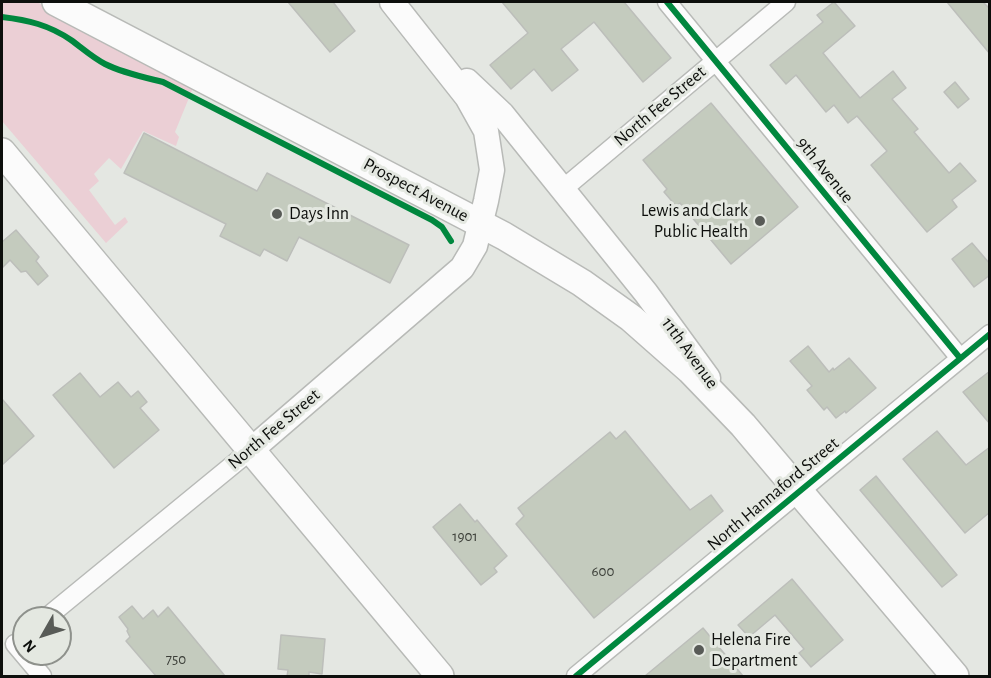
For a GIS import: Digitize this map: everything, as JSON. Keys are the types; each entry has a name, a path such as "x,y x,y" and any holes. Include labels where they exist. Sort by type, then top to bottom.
{"highway":[{"name":"Prospect Avenue","path":"56,2 481,224 564,271 631,318 690,370 743,425"},
{"path":"87,2 173,63"},
{"path":"3,156 440,676"},
{"name":"11th Avenue","path":"743,425 955,676"}],"main road":[{"name":"11th Avenue","path":"392,2 467,97 486,131 492,170 481,224"},
{"name":"11th Avenue","path":"419,36 502,114 646,293 743,425"},
{"name":"North Fee Street","path":"251,450 462,268 474,246 481,224"}],"street":[{"name":"9th Avenue","path":"667,2 960,358"},
{"name":"North Fee Street","path":"563,189 715,59 786,2"},
{"name":"North Hannaford Street","path":"576,676 990,334"},
{"name":"North Fee Street","path":"61,606 251,450"}],"shaded area":[{"path":"2,2 37,2 193,88 175,132 179,137 176,146 143,131 121,169 109,158 94,174 99,181 89,190 115,225 125,217 128,222 106,243 2,121"}],"building":[{"path":"288,2 333,2 355,31 330,52"},
{"path":"502,2 624,2 671,58 643,82 594,22 561,49 578,70 552,91 534,69 511,89 490,65 528,33"},
{"path":"834,2 855,26 823,53 860,98 893,71 906,88 892,99 918,129 914,132 949,173 960,163 976,181 952,200 957,207 927,232 871,165 887,151 857,116 848,123 834,105 826,112 796,75 786,84 770,65 823,22 817,15"},
{"path":"947,2 983,2 990,9 990,54"},
{"path":"955,82 969,99 958,108 944,92"},
{"path":"711,103 798,207 731,264 680,203 676,206 664,192 667,189 643,160"},
{"name":"Days Inn","path":"144,133 257,191 267,173 409,245 390,283 299,237 287,261 264,249 260,256 220,236 226,224 124,173"},
{"path":"16,230 39,257 36,261 48,276 38,285 26,271 21,272 10,260 2,268 2,242"},
{"path":"972,243 990,264 990,275 974,287 952,259"},
{"path":"808,346 829,372 849,358 876,388 846,413 845,411 836,418 827,407 824,410 807,390 812,386 790,361"},
{"path":"990,371 990,424 963,392"},
{"path":"80,373 100,397 118,382 131,397 138,391 147,402 140,408 159,430 114,468 53,395"},
{"path":"2,399 34,436 2,465"},
{"path":"625,431 690,510 711,495 723,511 594,618 516,524 524,516 518,508 610,432 616,439"},
{"path":"937,431 966,465 990,447 990,512 965,533 903,459"},
{"path":"876,476 957,575 942,587 860,490"},
{"path":"460,504 475,522 477,520 507,556 494,568 497,572 481,585 433,527"},
{"path":"792,579 843,640 811,667 799,653 804,649 775,615 749,637 738,625"},
{"path":"132,606 143,619 153,610 158,617 168,607 225,676 156,676 126,641 130,637 128,629 119,617"},
{"name":"Helena Fire Department","path":"703,628 743,676 645,676"},
{"path":"281,635 325,639 322,674 309,672 309,676 287,676 288,670 278,669"}],"cycle path":[{"path":"667,2 960,358"},
{"path":"2,17 46,27 71,40 105,64 163,82 432,220 442,227 451,241"},
{"path":"576,676 990,334"}],"place":[{"name":"Days Inn","path":"277,214"},
{"name":"Lewis and Clark Public Health","path":"760,221"},
{"name":"Helena Fire Department","path":"699,650"}]}
